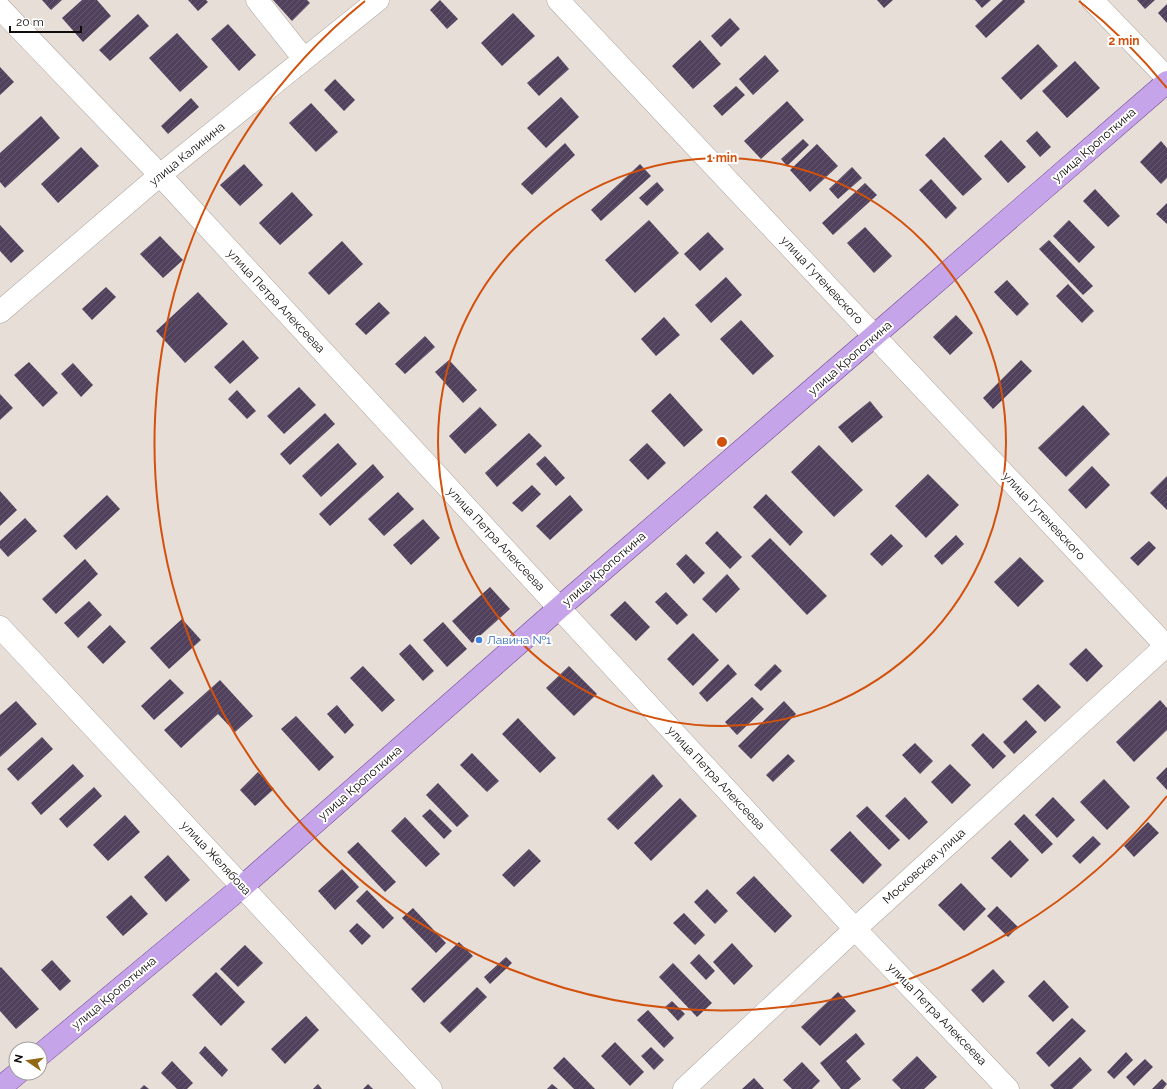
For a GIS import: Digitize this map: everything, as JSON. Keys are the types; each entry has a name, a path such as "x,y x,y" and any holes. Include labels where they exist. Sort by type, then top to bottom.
{"main road":[{"name":"улица Кропоткина","path":"48,1048 242,887 559,608 1167,82"},
{"path":"0,1088 8,1081"}],"street":[{"path":"256,0 304,59"},
{"name":"улица Калинина","path":"0,312 160,175 378,0"},
{"name":"улица Гутеневского","path":"558,0 1167,646"},
{"path":"1092,0 1167,78"},
{"name":"улица Петра Алексеева","path":"0,8 160,175 855,929 1008,1089"},
{"name":"улица Желябова","path":"0,627 431,1089"},
{"name":"Московская улица","path":"684,1089 855,929 1167,646"}],"building":[{"path":"42,0 62,0 51,10"},
{"path":"82,0 97,0 111,16 83,42 62,18"},
{"path":"188,0 206,0 208,2 198,11"},
{"path":"273,0 307,0 310,3 292,21"},
{"path":"440,0 458,19 447,29 430,10"},
{"path":"877,0 893,0 884,8"},
{"path":"975,0 991,0 982,8"},
{"path":"1003,0 1024,0 1025,2 986,38 975,26"},
{"path":"1137,0 1155,0 1145,9"},
{"path":"1167,4 1167,23 1158,13"},
{"path":"513,13 535,36 502,66 481,43"},
{"path":"138,14 149,26 110,61 99,50"},
{"path":"730,18 740,29 721,47 711,36"},
{"path":"228,24 256,55 239,71 211,39"},
{"path":"177,33 208,67 180,92 149,58"},
{"path":"700,40 721,64 693,89 672,66"},
{"path":"1038,44 1058,66 1021,100 1001,78"},
{"path":"765,55 779,71 753,95 739,79"},
{"path":"558,56 569,69 539,96 527,83"},
{"path":"1075,61 1100,88 1067,118 1042,91"},
{"path":"0,67 14,82 0,95"},
{"path":"335,79 355,100 344,111 324,90"},
{"path":"736,86 745,95 722,116 713,106"},
{"path":"561,97 579,117 546,148 527,128"},
{"path":"191,98 199,107 168,134 161,126"},
{"path":"787,101 804,120 761,159 744,141"},
{"path":"311,103 338,132 316,152 289,123"},
{"path":"41,116 60,138 5,188 0,182 0,153"},
{"path":"1037,131 1051,147 1040,157 1026,141"},
{"path":"944,137 982,179 963,196 925,155"},
{"path":"803,139 809,145 787,166 781,159"},
{"path":"1001,140 1026,167 1008,183 984,156"},
{"path":"1161,141 1167,148 1167,178 1161,184 1140,162"},
{"path":"565,143 575,155 532,195 521,184"},
{"path":"817,144 838,166 810,192 790,170"},
{"path":"81,147 99,166 58,203 41,184"},
{"path":"244,164 263,185 240,206 220,185"},
{"path":"640,164 651,176 601,221 591,210"},
{"path":"852,167 862,178 838,199 829,189"},
{"path":"931,179 957,208 946,219 919,190"},
{"path":"657,182 664,190 647,206 639,198"},
{"path":"865,183 877,195 833,235 822,223"},
{"path":"1095,189 1120,216 1108,227 1083,201"},
{"path":"292,192 313,215 280,245 259,223"},
{"path":"1167,203 1167,224 1156,214"},
{"path":"649,220 679,253 635,293 605,260"},
{"path":"1069,220 1095,247 1079,263 1053,236"},
{"path":"0,225 24,251 11,263 0,251"},
{"path":"865,227 892,256 874,273 847,243"},
{"path":"708,232 724,249 700,271 684,254"},
{"path":"160,236 183,260 163,278 140,254"},
{"path":"1049,240 1093,286 1083,295 1039,249"},
{"path":"342,241 363,264 329,295 308,273"},
{"path":"726,277 742,295 711,323 695,305"},
{"path":"1007,280 1029,304 1017,316 994,292"},
{"path":"1068,284 1094,311 1082,323 1056,296"},
{"path":"106,287 116,297 92,320 82,309"},
{"path":"198,292 228,324 185,363 156,331"},
{"path":"379,302 390,313 366,335 355,324"},
{"path":"956,315 973,333 950,355 933,337"},
{"path":"664,317 680,335 656,356 641,339"},
{"path":"741,320 774,356 753,375 720,339"},
{"path":"425,336 435,347 405,374 395,364"},
{"path":"243,340 259,358 230,384 214,367"},
{"path":"449,360 477,390 463,403 435,372"},
{"path":"1021,360 1032,371 993,409 983,398"},
{"path":"29,362 58,393 43,407 14,375"},
{"path":"73,363 93,385 81,397 61,374"},
{"path":"299,387 316,405 284,434 267,416"},
{"path":"237,390 256,411 247,419 228,399"},
{"path":"670,393 703,430 684,447 651,411"},
{"path":"0,394 13,408 0,420"},
{"path":"870,401 883,417 852,443 838,427"},
{"path":"1083,405 1110,434 1066,477 1038,448"},
{"path":"480,407 497,425 465,454 449,436"},
{"path":"325,413 335,424 290,465 280,454"},
{"path":"529,433 542,446 497,487 485,473"},
{"path":"338,443 357,464 321,497 302,476"},
{"path":"647,443 666,463 648,480 629,460"},
{"path":"819,445 863,490 834,517 791,472"},
{"path":"545,456 565,478 556,486 536,464"},
{"path":"373,464 384,477 330,526 319,514"},
{"path":"1092,466 1110,485 1086,509 1068,490"},
{"path":"928,474 959,505 926,538 895,506"},
{"path":"1167,476 1167,510 1150,493"},
{"path":"532,485 541,494 522,512 512,503"},
{"path":"0,491 17,510 0,526"},
{"path":"398,492 414,509 384,536 368,519"},
{"path":"766,494 803,532 790,546 753,507"},
{"path":"107,495 120,509 76,550 63,536"},
{"path":"570,495 583,510 550,540 536,526"},
{"path":"25,518 37,531 8,557 0,548 0,541"},
{"path":"423,519 440,538 411,565 393,545"},
{"path":"717,531 742,557 730,569 705,543"},
{"path":"891,534 903,546 882,566 870,554"},
{"path":"956,535 964,544 942,565 934,556"},
{"path":"770,538 827,596 807,615 751,556"},
{"path":"1149,541 1156,548 1138,566 1130,558"},
{"path":"686,554 705,573 694,584 676,564"},
{"path":"1020,557 1044,581 1018,607 994,582"},
{"path":"85,559 98,574 56,614 42,599"},
{"path":"727,574 740,589 716,613 702,599"},
{"path":"490,587 510,609 472,643 452,621"},
{"path":"666,592 688,615 677,625 655,602"},
{"path":"89,601 102,615 78,638 64,623"},
{"path":"625,601 650,627 636,641 610,615"},
{"path":"182,619 201,640 169,669 150,648"},
{"path":"443,622 467,649 447,667 423,640"},
{"path":"110,625 126,642 103,664 87,647"},
{"path":"693,633 719,660 693,686 667,659"},
{"path":"410,644 434,671 423,681 399,654"},
{"path":"1086,648 1103,666 1087,682 1069,664"},
{"path":"728,664 737,674 707,702 699,693"},
{"path":"775,664 782,671 761,691 754,685"},
{"path":"363,666 395,700 382,712 350,678"},
{"path":"569,666 597,694 574,716 546,688"},
{"path":"170,679 184,693 154,720 141,706"},
{"path":"220,680 253,716 235,732 218,714 181,748 164,730"},
{"path":"1038,684 1061,707 1045,722 1022,699"},
{"path":"752,697 764,709 737,735 725,722"},
{"path":"1160,700 1167,708 1167,730 1134,762 1116,742"},
{"path":"16,701 37,724 0,757 0,715"},
{"path":"784,701 796,714 751,759 738,746"},
{"path":"337,705 354,725 345,734 327,714"},
{"path":"296,716 334,757 319,771 281,729"},
{"path":"518,718 556,758 540,773 502,734"},
{"path":"1026,720 1037,732 1014,754 1003,742"},
{"path":"983,733 1006,756 993,769 971,745"},
{"path":"42,737 53,749 18,781 7,769"},
{"path":"915,743 933,761 920,774 902,755"},
{"path":"472,753 499,781 487,792 460,765"},
{"path":"788,754 795,761 773,782 766,775"},
{"path":"73,764 84,776 41,815 31,803"},
{"path":"950,764 971,785 952,804 931,782"},
{"path":"1167,767 1167,790 1156,778"},
{"path":"258,772 274,789 255,806 240,790"},
{"path":"653,774 663,786 618,830 607,819"},
{"path":"1104,779 1130,807 1107,830 1080,802"},
{"path":"438,783 469,816 457,827 426,795"},
{"path":"94,787 102,796 67,828 59,819"},
{"path":"905,797 928,822 909,840 885,816"},
{"path":"1053,797 1075,820 1057,838 1035,815"},
{"path":"680,798 697,816 651,861 634,843"},
{"path":"867,806 900,840 889,850 856,816"},
{"path":"430,809 452,831 444,839 422,816"},
{"path":"1024,814 1053,844 1042,854 1014,824"},
{"path":"125,815 140,832 108,861 93,845"},
{"path":"405,817 440,854 426,867 391,831"},
{"path":"1148,822 1159,833 1134,857 1124,846"},
{"path":"850,831 882,865 863,884 830,850"},
{"path":"1093,836 1101,844 1080,864 1072,856"},
{"path":"1010,840 1029,860 1011,878 991,858"},
{"path":"358,842 396,882 385,892 347,852"},
{"path":"529,849 541,861 514,887 502,875"},
{"path":"168,855 190,880 166,902 144,877"},
{"path":"342,869 359,887 335,910 318,891"},
{"path":"754,876 792,916 775,933 736,893"},
{"path":"961,883 986,909 964,931 938,905"},
{"path":"707,889 728,911 715,924 694,902"},
{"path":"367,890 394,918 383,929 356,901"},
{"path":"131,895 148,914 123,936 106,917"},
{"path":"997,906 1018,927 1008,937 987,916"},
{"path":"413,908 446,943 436,953 402,918"},
{"path":"684,913 705,935 695,945 673,923"},
{"path":"357,923 371,936 362,945 349,931"},
{"path":"459,942 473,956 424,1003 411,989"},
{"path":"732,943 753,966 734,985 713,962"},
{"path":"245,945 263,963 238,987 220,969"},
{"path":"699,954 715,971 706,980 690,963"},
{"path":"506,957 512,963 490,984 484,977"},
{"path":"52,960 71,981 60,991 41,970"},
{"path":"673,963 712,1003 697,1017 659,977"},
{"path":"1,967 39,1009 16,1029 0,1011"},
{"path":"993,969 1005,982 983,1003 971,990"},
{"path":"216,972 245,1002 221,1026 192,995"},
{"path":"1044,980 1069,1007 1053,1022 1028,996"},
{"path":"477,987 487,997 450,1033 440,1023"},
{"path":"838,992 856,1011 820,1046 801,1027"},
{"path":"672,1001 685,1014 678,1021 665,1007"},
{"path":"648,1010 674,1038 664,1048 637,1020"},
{"path":"306,1016 319,1030 285,1064 271,1049"},
{"path":"1072,1018 1086,1031 1049,1067 1036,1053"},
{"path":"856,1033 865,1044 846,1061 861,1079 849,1089 841,1089 820,1063"},
{"path":"615,1042 644,1072 630,1086 601,1056"},
{"path":"205,1046 228,1070 222,1077 199,1053"},
{"path":"651,1047 664,1060 654,1070 641,1056"},
{"path":"1126,1052 1133,1060 1114,1079 1107,1072"},
{"path":"917,1056 937,1077 924,1089 901,1089 892,1080"},
{"path":"564,1057 595,1089 574,1089 553,1068"},
{"path":"1080,1057 1092,1070 1072,1089 1054,1089 1050,1085"},
{"path":"1145,1059 1153,1067 1134,1086 1126,1077"},
{"path":"172,1061 193,1083 187,1089 177,1089 161,1073"},
{"path":"802,1062 820,1081 812,1089 792,1089 783,1080"},
{"path":"754,1078 764,1089 742,1089"},
{"path":"1162,1079 1167,1084 1163,1089 1152,1089"},
{"path":"318,1084 322,1089 313,1089"},
{"path":"368,1084 373,1089 363,1089"},
{"path":"552,1084 558,1089 547,1089"},
{"path":"144,1085 149,1089 140,1089"}],"place":[{"name":"Лавина №1","path":"479,640"}]}
